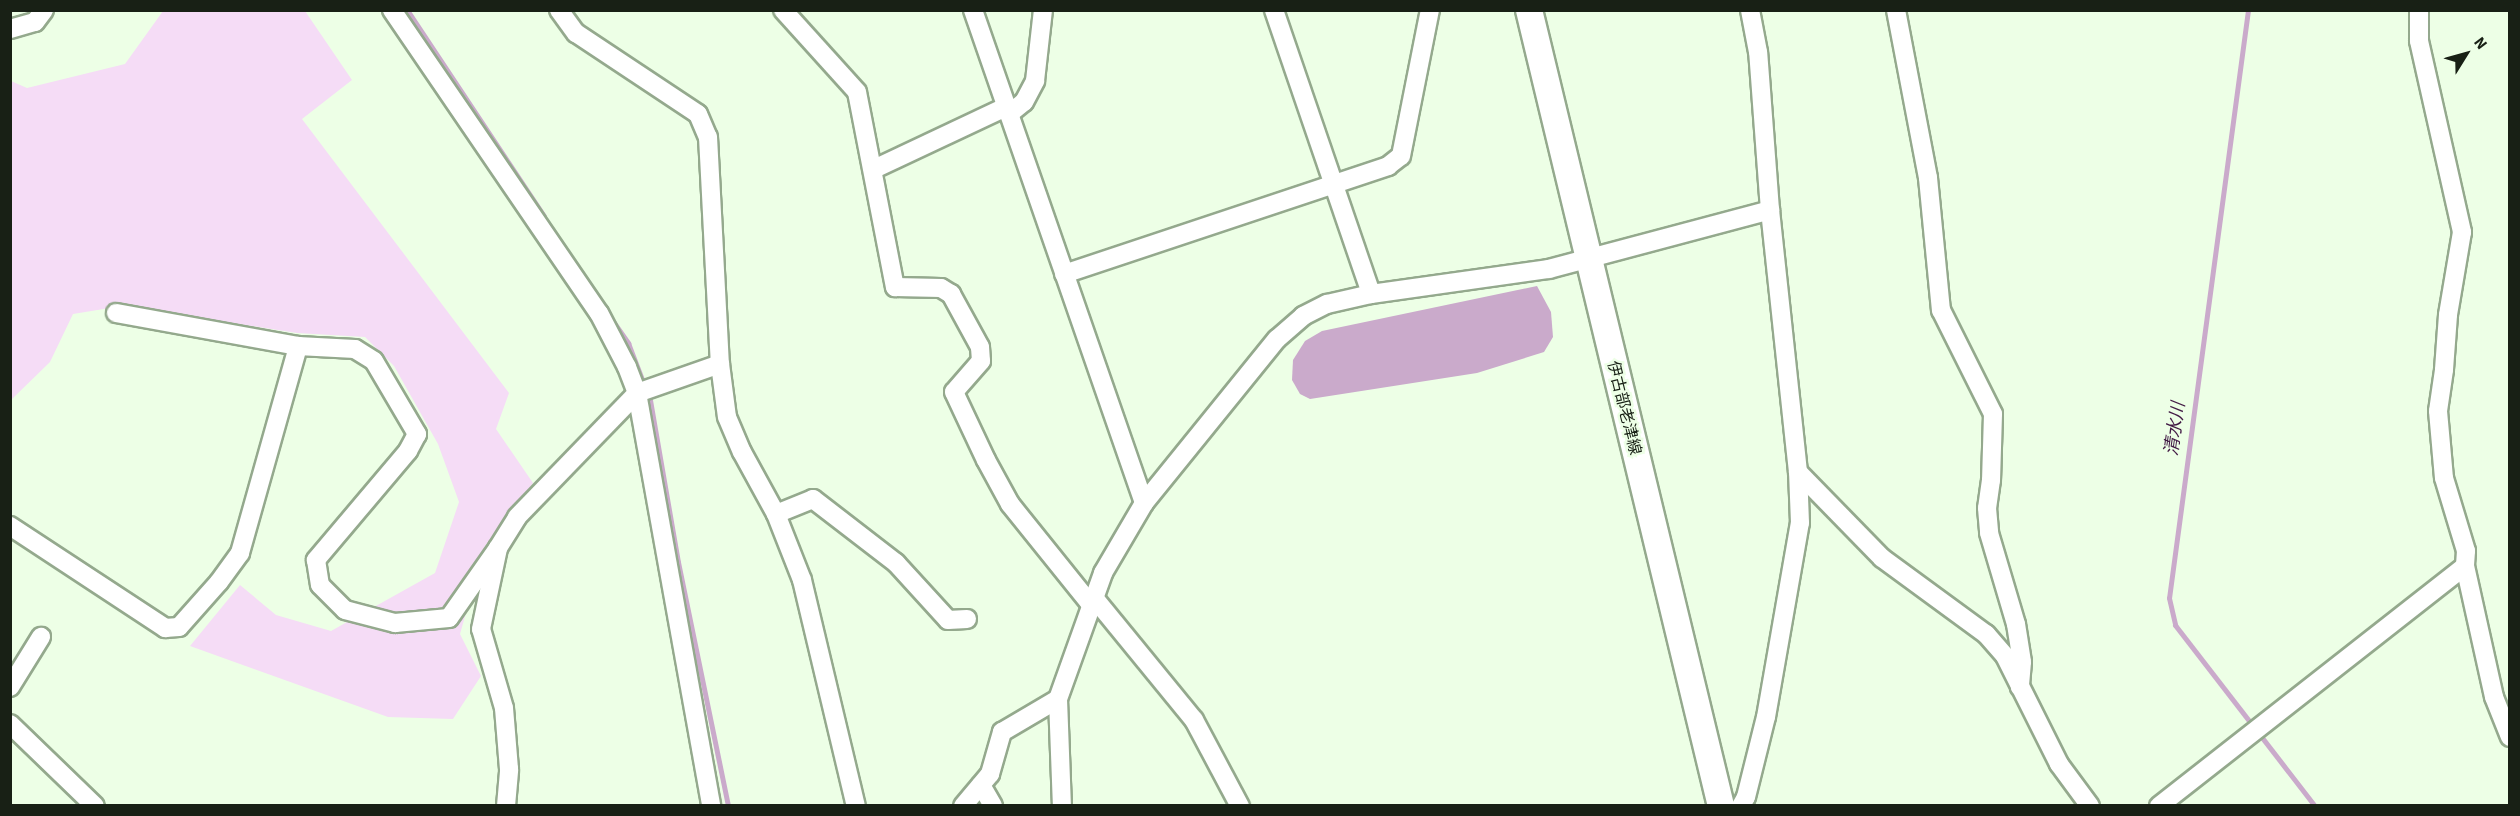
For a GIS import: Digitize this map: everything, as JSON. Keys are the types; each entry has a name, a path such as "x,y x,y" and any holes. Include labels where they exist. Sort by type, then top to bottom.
{"main road":[{"name":"伊古部老津線","path":"1529,10 1720,806"}],"street":[{"path":"10,29 35,22 44,10"},
{"path":"392,10 599,313 627,367 637,393 711,806"},
{"path":"559,10 576,33 698,114 708,137 713,186 720,364 727,417 742,452 776,514 802,580 856,806"},
{"path":"783,10 857,92 874,169 895,287 941,288 951,294 980,347 981,361 954,392 986,460 1011,504 1194,720 1240,806"},
{"path":"973,10 1144,503"},
{"path":"874,169 1024,102 1035,81 1043,10"},
{"path":"1274,10 1371,294"},
{"path":"1064,274 1388,166 1401,156 1430,10"},
{"path":"1741,806 1746,797 1766,717 1798,534 1798,472 1770,210 1758,52 1750,10"},
{"path":"1896,10 1929,178 1941,310 1993,414 1991,480 1987,508 1989,533 2016,624 2022,662 2020,687"},
{"path":"2419,10 2419,41 2462,232 2448,315 2438,411 2444,478 2466,551 2465,566 2494,697 2510,737"},
{"path":"1062,806 1058,699 1103,573 1144,503 1277,339 1303,316 1327,304 1371,294 1549,269 1770,210"},
{"path":"116,313 298,346 355,349 374,361 417,434 408,451 316,560 320,585 345,610 395,624 449,618 498,549 517,517 637,393 720,364"},
{"path":"10,526 165,628 179,627 219,582 240,553 298,346"},
{"path":"1798,472 1882,558 1986,634 2005,656 2058,764 2090,806"},
{"path":"776,514 813,500 896,563 948,620 967,619"},
{"path":"498,549 481,629 504,708 509,769 506,806"},
{"path":"2159,806 2465,566"},
{"path":"10,687 41,637"},
{"path":"963,806 990,774 1002,732 1058,699"},
{"path":"10,724 95,806"},
{"path":"981,785 993,806"},
{"path":"2075,786 2079,806"}],"shaded area":[{"path":"163,11 305,11 352,80 302,119 509,393 496,429 533,483 485,546 460,634 481,676 453,719 388,717 190,646 240,585 276,615 331,631 435,573 459,502 438,444 394,366 365,337 297,333 122,306 73,314 50,362 11,400 11,81 27,88 125,64"},
{"path":"1537,286 1551,312 1553,337 1544,352 1477,373 1310,399 1300,394 1292,380 1293,360 1305,341 1322,331"}],"waterway":[{"path":"407,10 544,216"},
{"name":"清水川","path":"2248,10 2169,598 2175,625 2315,806"},
{"path":"610,317 628,343 642,379"},
{"path":"650,400 678,562 728,806"}]}
